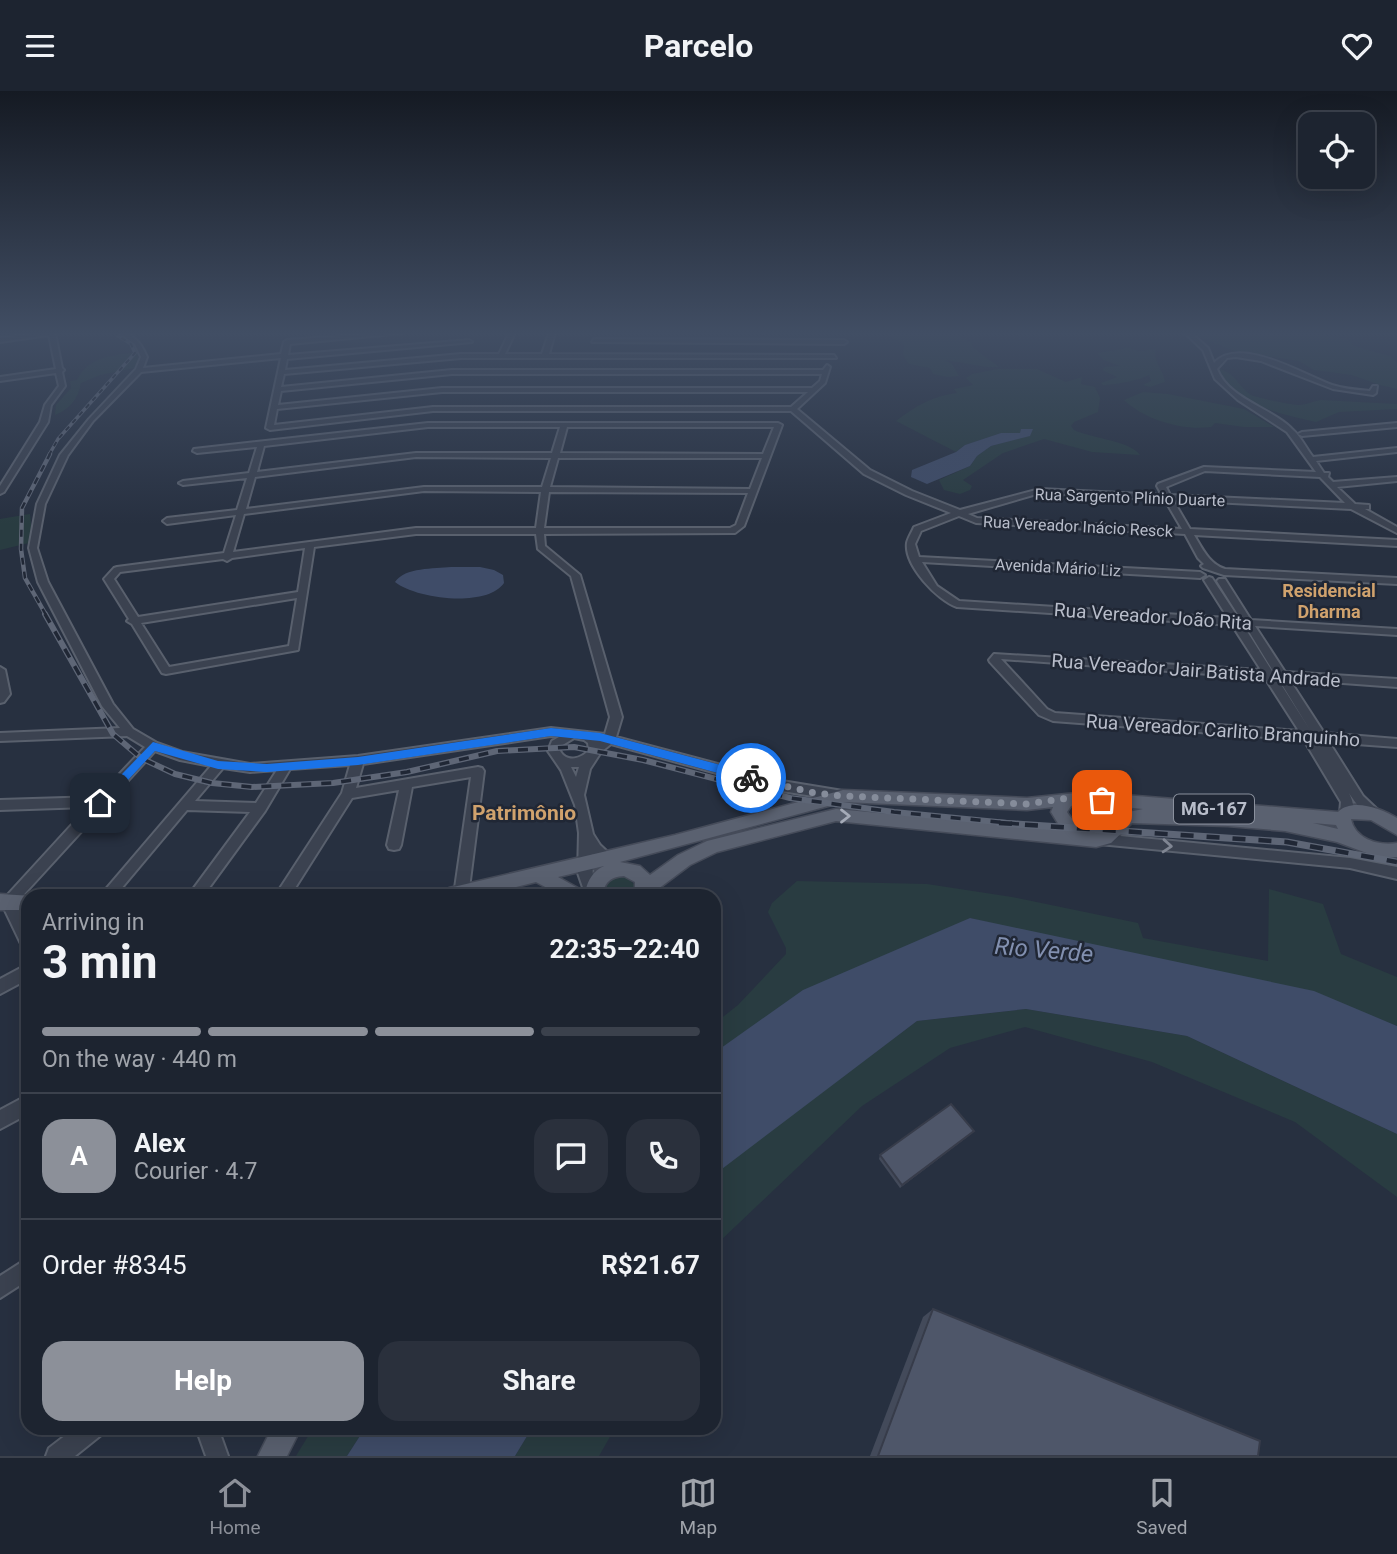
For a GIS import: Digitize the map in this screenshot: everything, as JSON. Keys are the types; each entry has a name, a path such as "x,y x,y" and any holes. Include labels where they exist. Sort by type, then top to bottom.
{"main road":[{"name":"MG-167","path":"483,889 540,877 843,796 1027,804 1086,798 1344,816"},
{"path":"1086,798 1107,808 1117,825"},
{"path":"1066,800 1060,805 1061,820 1076,834 1098,839"},
{"path":"1391,822 1359,810 1344,816 1344,828 1365,846 1380,851 1397,850"},
{"path":"651,889 684,860 713,846 836,815 1098,839"},
{"name":"MG-167","path":"1098,839 1108,838 1115,832 1117,825 1128,817 1144,815 1304,827 1340,835 1365,846"},
{"name":"MG-167","path":"593,889 599,877 609,871 622,868 675,842"},
{"path":"622,868 634,871 643,878 645,889"},
{"path":"540,877 560,889"},
{"path":"272,1456 283,1435"}],"street":[{"path":"0,492 44,422 48,405 54,397"},
{"path":"113,397 91,420 64,456 41,504 33,548 43,582 108,706 129,732 153,746 218,765 285,767 358,761 551,732 609,739 782,786 843,796"},
{"path":"276,397 270,428 433,409 793,409 806,397"},
{"path":"274,407 376,397"},
{"path":"433,409 439,397"},
{"path":"575,409 578,397"},
{"path":"1237,397 1301,436 1397,425"},
{"name":"Rua Vereador Inácio Resck","path":"793,409 867,472 909,493 976,520 1397,543"},
{"path":"1269,411 1301,436 1331,480 1354,507 1397,530"},
{"path":"197,451 428,425 778,425 740,526 732,531 416,531 310,545 227,558 117,570 109,579 132,621 166,671 294,648 310,545"},
{"path":"522,738 538,742 559,758 580,762 609,739 616,717 575,575 541,547 538,530 546,489 565,425"},
{"path":"227,558 261,444"},
{"path":"1315,458 1397,450"},
{"path":"183,483 416,455 765,456"},
{"path":"1344,816 1347,802 1339,786 1237,621 1202,570 1186,532 1161,487 1204,469 1331,480 1396,480"},
{"path":"1331,480 1366,507 1397,524"},
{"path":"167,521 424,489 752,491"},
{"name":"Rua Sargento Plínio Duarte","path":"914,556 911,544 917,529 1032,491 1366,507"},
{"name":"Avenida Mário Liz","path":"914,556 1202,570"},
{"name":"Rua Vereador João Rita","path":"914,556 924,576 951,602 1397,632"},
{"path":"1202,570 1222,574 1397,587"},
{"path":"1202,570 1222,574 1397,581"},
{"path":"1222,574 1359,799 1391,822"},
{"path":"132,621 303,594"},
{"name":"Rua Vereador Jair Batista Andrade","path":"1049,715 994,660 996,658 1397,684"},
{"path":"0,670 4,694 0,699"},
{"name":"Rua Vereador Carlito Branquinho","path":"1049,715 1397,743"},
{"path":"0,737 129,732"},
{"path":"572,734 558,741 554,748 579,792 586,834 584,880 589,889"},
{"path":"579,792 584,768 594,751 594,741 587,736"},
{"path":"21,931 4,902 153,746"},
{"path":"287,889 348,794 358,761"},
{"path":"113,889 218,765"},
{"path":"200,889 260,808 285,767"},
{"path":"348,794 478,771 456,889"},
{"path":"394,845 406,784"},
{"path":"0,805 100,803"},
{"path":"184,805 260,808"},
{"path":"586,834 605,859 622,868"},
{"path":"1098,839 1350,863 1397,873"},
{"path":"0,986 21,975"},
{"path":"0,1121 21,1108"},
{"path":"0,1287 21,1273"},
{"path":"57,1456 83,1435"},
{"path":"210,1435 217,1456"}],"green space":[{"path":"63,397 76,397 65,410 55,415 56,405"},
{"path":"940,397 1099,397 1098,412 1074,422 1071,426 1081,433 1128,446 1140,455 1092,452 1044,439 1003,453 963,480 972,486 970,490 960,494 944,490 939,480 970,466 977,456 991,446 1009,441 1020,433 1001,433 965,445 956,452 896,421"},
{"path":"1132,397 1182,397 1244,409 1274,427 1215,423 1211,427 1200,428 1165,423 1124,400"},
{"path":"1242,397 1257,397 1296,405 1321,400 1397,404 1397,409 1339,412 1316,422 1273,411"},
{"path":"30,514 33,542 0,550 0,519"},
{"path":"624,875 635,885 634,889 604,889 608,877"},
{"path":"797,881 927,884 1012,897 1138,923 1143,938 1268,961 1269,889 1323,904 1341,954 1397,977 1397,1026 1377,1018 970,918 721,1049 721,1018 738,1005 786,954 786,948 768,912 772,903"},
{"path":"1026,1009 1187,1036 1397,1134 1397,1197 1295,1122 1152,1062 1025,1027 950,1048 862,1106 721,1240 721,1169 917,1021"},
{"path":"309,1435 360,1435 347,1456 296,1456"},
{"path":"528,1435 611,1435 599,1456 515,1456"}],"water":[{"path":"1021,429 1033,429 1030,436 991,446 977,456 970,466 927,484 911,477 912,470 956,452 965,445 1001,433 1020,433"},
{"path":"451,567 494,570 503,575 504,583 483,596 451,598 419,593 395,582 413,571"},
{"name":"Rio Verde","path":"970,918 1314,991 1397,1026 1397,1134 1187,1036 1026,1009 917,1021 721,1170 721,1048 803,990"},
{"path":"360,1435 528,1435 515,1456 347,1456"}],"building":[{"path":"951,1104 974,1131 902,1185 880,1155"},
{"path":"933,1309 1260,1441 1258,1456 878,1456"}],"railway":[{"path":"49,455 58,439 96,397"},
{"path":"46,615 25,578 21,549 22,508 50,454"},
{"path":"45,614 113,734 141,758 175,774 212,783 252,787 333,783 407,772 497,751 574,747 643,760 790,798 894,812 1019,824"},
{"path":"999,823 1287,842 1397,862"}],"way so far":[{"path":"751,778 815,793 843,796 1027,804 1050,803 1075,797 1102,800"}],"district":[{"name":"Residencial Dharma","path":"1329,602"},
{"name":"Patrimônio","path":"524,813"}],"route":[{"path":"100,803 153,746 218,765 267,768 358,761 551,732 600,737 751,778"}]}
